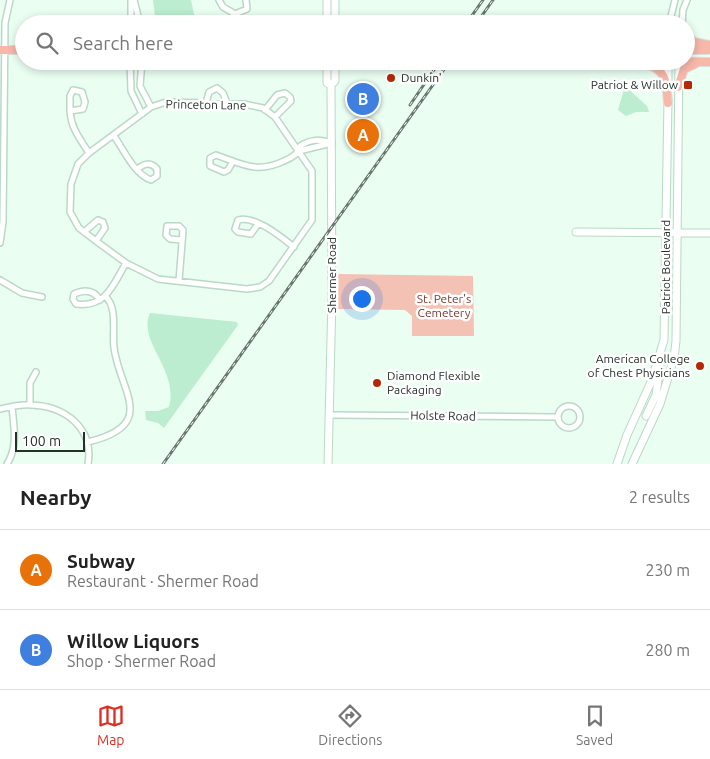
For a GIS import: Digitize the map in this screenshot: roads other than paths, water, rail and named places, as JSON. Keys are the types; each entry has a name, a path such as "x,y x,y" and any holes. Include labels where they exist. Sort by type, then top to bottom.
{"main road":[{"path":"326,15 327,0"},
{"path":"335,0 335,15"},
{"path":"695,42 710,45"},
{"path":"695,50 710,50"},
{"path":"695,62 708,62"},
{"path":"695,64 708,62"},
{"name":"Shermer Road","path":"327,70 327,82 331,85"},
{"name":"Shermer Road","path":"328,464 332,296 331,85 335,81 335,70"},
{"path":"659,70 664,78 668,103"},
{"name":"Patriot Boulevard","path":"617,464 634,419 651,382 662,351 666,326 668,70"},
{"name":"Patriot Boulevard","path":"632,464 649,418 660,404 674,358 677,325 679,233 679,70"},
{"path":"678,87 684,70"},
{"path":"576,232 710,233"},
{"path":"634,419 649,418 656,395 662,351"}],"street":[{"path":"0,243 3,222 3,50 5,23 10,0"},
{"path":"132,0 138,15"},
{"path":"132,0 132,15"},
{"path":"219,0 223,8 235,14 246,9 246,0"},
{"path":"671,15 675,0"},
{"path":"683,15 687,0"},
{"path":"130,70 131,91 142,114"},
{"path":"141,70 140,86 151,107"},
{"path":"206,103 209,92 218,88 223,92 228,103"},
{"path":"265,110 277,95 285,93 290,97 291,101 275,117"},
{"name":"Princeton Lane","path":"166,102 228,103 244,104 265,110 275,117 300,151 312,171 312,220 269,281 260,287 247,289 158,279 126,263 79,228 70,212 71,184 78,164 89,153 151,107 166,102"},
{"path":"70,111 73,129 89,153"},
{"path":"114,136 136,169"},
{"path":"233,161 228,170 224,172 210,166 210,158 216,154 254,168 266,168 290,158 300,151 332,143"},
{"path":"84,232 94,222 98,220 103,222 105,228 96,241"},
{"path":"258,224 272,230 294,247"},
{"path":"179,281 181,240"},
{"path":"100,300 94,292 88,290 74,294 73,300 76,304 84,305 100,300 105,296 126,263"},
{"path":"0,280 22,294 42,297"},
{"path":"88,442 116,433 124,424 130,408 128,392 114,350 112,306 105,296"},
{"path":"30,404 30,383 36,372"},
{"path":"0,409 30,404 51,407 65,414 76,421 88,442 88,464"},
{"name":"Holste Road","path":"567,406 574,408 580,416 576,426 569,428 560,424 557,417 561,409 567,406"},
{"path":"7,464 13,455 15,443 12,407"},
{"name":"Holste Road","path":"330,415 557,417"}],"railway":[{"path":"472,15 483,0"},
{"path":"482,15 493,0"},
{"path":"410,105 434,70"},
{"path":"163,464 444,70"}],"place":[{"name":"Dunkin'","path":"391,78"},
{"name":"Patriot & Willow","path":"688,85"},
{"name":"Willow Liquors","path":"363,99"},
{"name":"Subway","path":"363,135"},
{"name":"American College of Chest Physicians","path":"700,366"},
{"name":"Diamond Flexible Packaging","path":"377,383"}],"park label":[{"name":"St. Peter's Cemetery","path":"444,306"}]}
